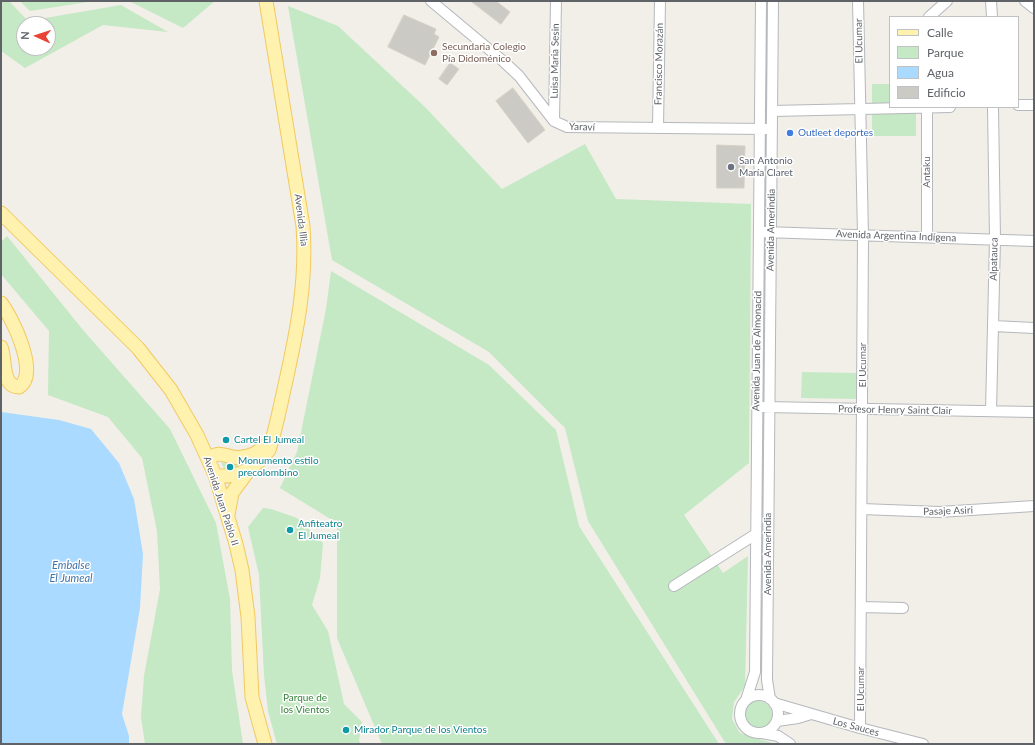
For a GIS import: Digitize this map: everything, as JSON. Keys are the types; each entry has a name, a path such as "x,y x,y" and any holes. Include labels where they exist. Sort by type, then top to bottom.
{"main road":[{"name":"Avenida Illia","path":"215,475 235,475 252,467 263,458 273,439 301,307 305,252 266,1"},
{"name":"Avenida Juan Pablo II","path":"1,213 117,326 155,368 185,413 208,458 228,515 246,591 252,697 265,744"},
{"path":"1,303 15,327 23,348 26,374 24,381 19,387 14,387 9,383 1,347"},
{"path":"208,458 215,454 223,453 240,457 250,455 263,448 273,439"},
{"name":"Avenida Illia","path":"228,515 232,494 252,467"}],"street":[{"path":"431,1 519,76 554,121"},
{"name":"Luisa Maria Sesin","path":"554,121 556,1"},
{"name":"Francisco Morazán","path":"658,128 660,1"},
{"name":"Avenida Juan de Almonacid","path":"746,700 755,672 761,1"},
{"name":"Avenida Amerindia","path":"772,701 767,680 773,1"},
{"name":"El Ucumar","path":"858,1 863,235 860,728"},
{"path":"930,16 948,1"},
{"path":"991,1 992,16"},
{"path":"1025,1 1034,8"},
{"path":"1019,105 1034,105"},
{"path":"772,111 894,108"},
{"name":"Antaku","path":"927,108 928,237"},
{"name":"Alpatauca","path":"991,411 995,239 993,108"},
{"name":"Yaraví","path":"554,121 567,127 772,129"},
{"name":"Avenida Argentina Indígena","path":"759,231 1034,241"},
{"path":"993,326 1034,328"},
{"name":"Profesor Henry Saint Clair","path":"757,407 1034,412"},
{"name":"Pasaje Asiri","path":"862,510 939,512 1034,506"},
{"path":"674,586 756,534"},
{"path":"861,607 903,608"},
{"path":"762,733 768,731 777,722 778,713 772,701 761,695 750,697 746,700 740,711 742,723 751,731 778,736 790,744"},
{"name":"Los Sauces","path":"772,701 909,742 923,744"},
{"name":"Los Sauces","path":"777,722 812,714"},
{"path":"777,722 787,735 790,744"}],"green space":[{"path":"1,1 9,1 23,16 16,16 16,56 47,56 25,68 1,51"},
{"path":"20,1 94,1 30,11"},
{"path":"129,1 215,1 183,28"},
{"path":"121,5 168,32 103,25 56,51 56,16"},
{"path":"288,6 338,26 425,107 502,189 585,144 616,199 751,204 749,463 684,515 723,573 748,556 745,686 734,702 732,719 740,733 775,744 726,744 588,521 565,428 489,352 332,260"},
{"path":"872,84 889,84 889,108 916,108 916,136 872,136"},
{"path":"7,236 83,330 170,429 216,523 230,599 232,671 243,744 145,744 141,717 144,676 160,589 157,531 142,458 108,417 48,395 49,331 1,274 1,242"},
{"path":"331,271 489,365 556,430 579,526 719,744 382,744 337,638 337,523 280,488 297,452 326,309"},
{"path":"802,372 858,373 857,399 801,398"},
{"path":"221,462 228,464 245,463 226,473"},
{"name":"Parque de los Vientos","path":"263,508 271,509 297,518 323,543 320,578 312,605 328,631 344,704 362,722 359,741 361,744 277,744 268,711 264,675 259,575 248,527"},
{"path":"758,701 768,705 772,715 768,725 758,729 748,725 744,715 748,705"}],"water":[{"name":"Embalse El Jumeal","path":"1,412 59,420 91,429 119,463 134,499 143,554 140,608 122,714 129,736 129,744 1,744"}],"building":[{"path":"471,1 496,1 510,12 501,24"},
{"path":"404,15 436,29 434,34 439,37 425,65 388,47"},
{"path":"450,63 459,69 447,85 439,79"},
{"path":"513,88 545,130 528,143 496,101"},
{"name":"San Antonio María Claret","path":"717,145 745,146 744,188 717,188"}],"place":[{"name":"Secundaria Colegio Pía Didoménico","path":"434,53"},
{"name":"Outleet deportes","path":"790,133"},
{"name":"San Antonio María Claret","path":"731,167"},
{"name":"Cartel El Jumeal","path":"226,440"},
{"name":"Monumento estilo precolombino","path":"230,467"},
{"name":"Anfiteatro El Jumeal","path":"290,530"},
{"name":"Mirador Parque de los Vientos","path":"346,730"}]}
